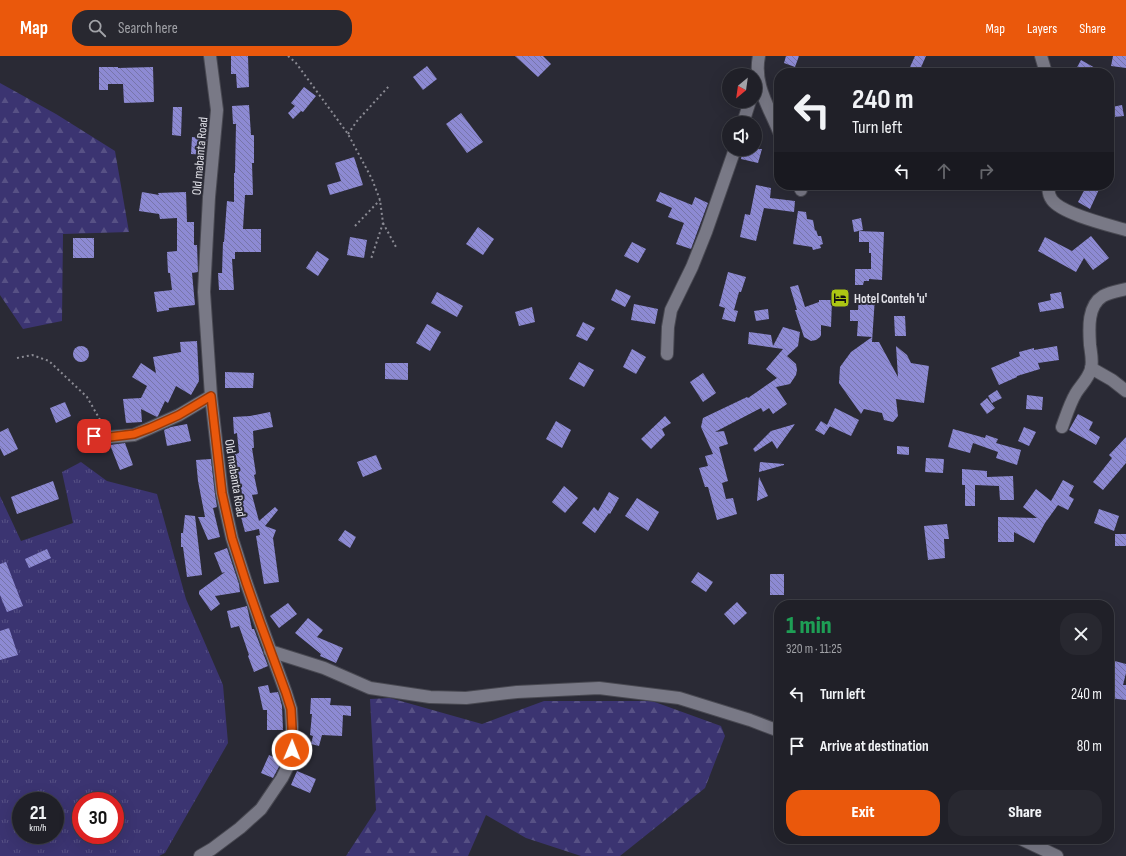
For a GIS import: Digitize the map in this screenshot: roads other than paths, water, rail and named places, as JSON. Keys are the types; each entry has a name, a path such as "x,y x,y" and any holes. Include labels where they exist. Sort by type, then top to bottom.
{"street":[{"name":"Old mabanta Road","path":"200,856 240,828 261,809 282,778 289,764 292,750 291,709 246,582 232,538 222,493 211,396 204,292 209,197 217,110 210,56"},
{"path":"757,68 759,56"},
{"path":"1041,56 1045,68"},
{"path":"762,94 774,121"},
{"path":"667,354 668,327 671,310 695,260 733,156"},
{"path":"1048,190 1051,199 1062,208 1094,221 1126,230"},
{"path":"1062,427 1076,393 1087,378 1091,368 1092,358 1089,330 1090,318 1094,306 1101,297 1126,289"},
{"path":"1091,368 1112,380 1126,391"},
{"path":"94,436 110,437 134,434 179,415 211,396"},
{"path":"270,651 324,668 370,688 430,697 466,698 517,692 599,688 679,698 774,729"},
{"path":"1032,844 1057,856"}],"place":[{"name":"Hotel Conteh 'u'","path":"840,298"}]}
